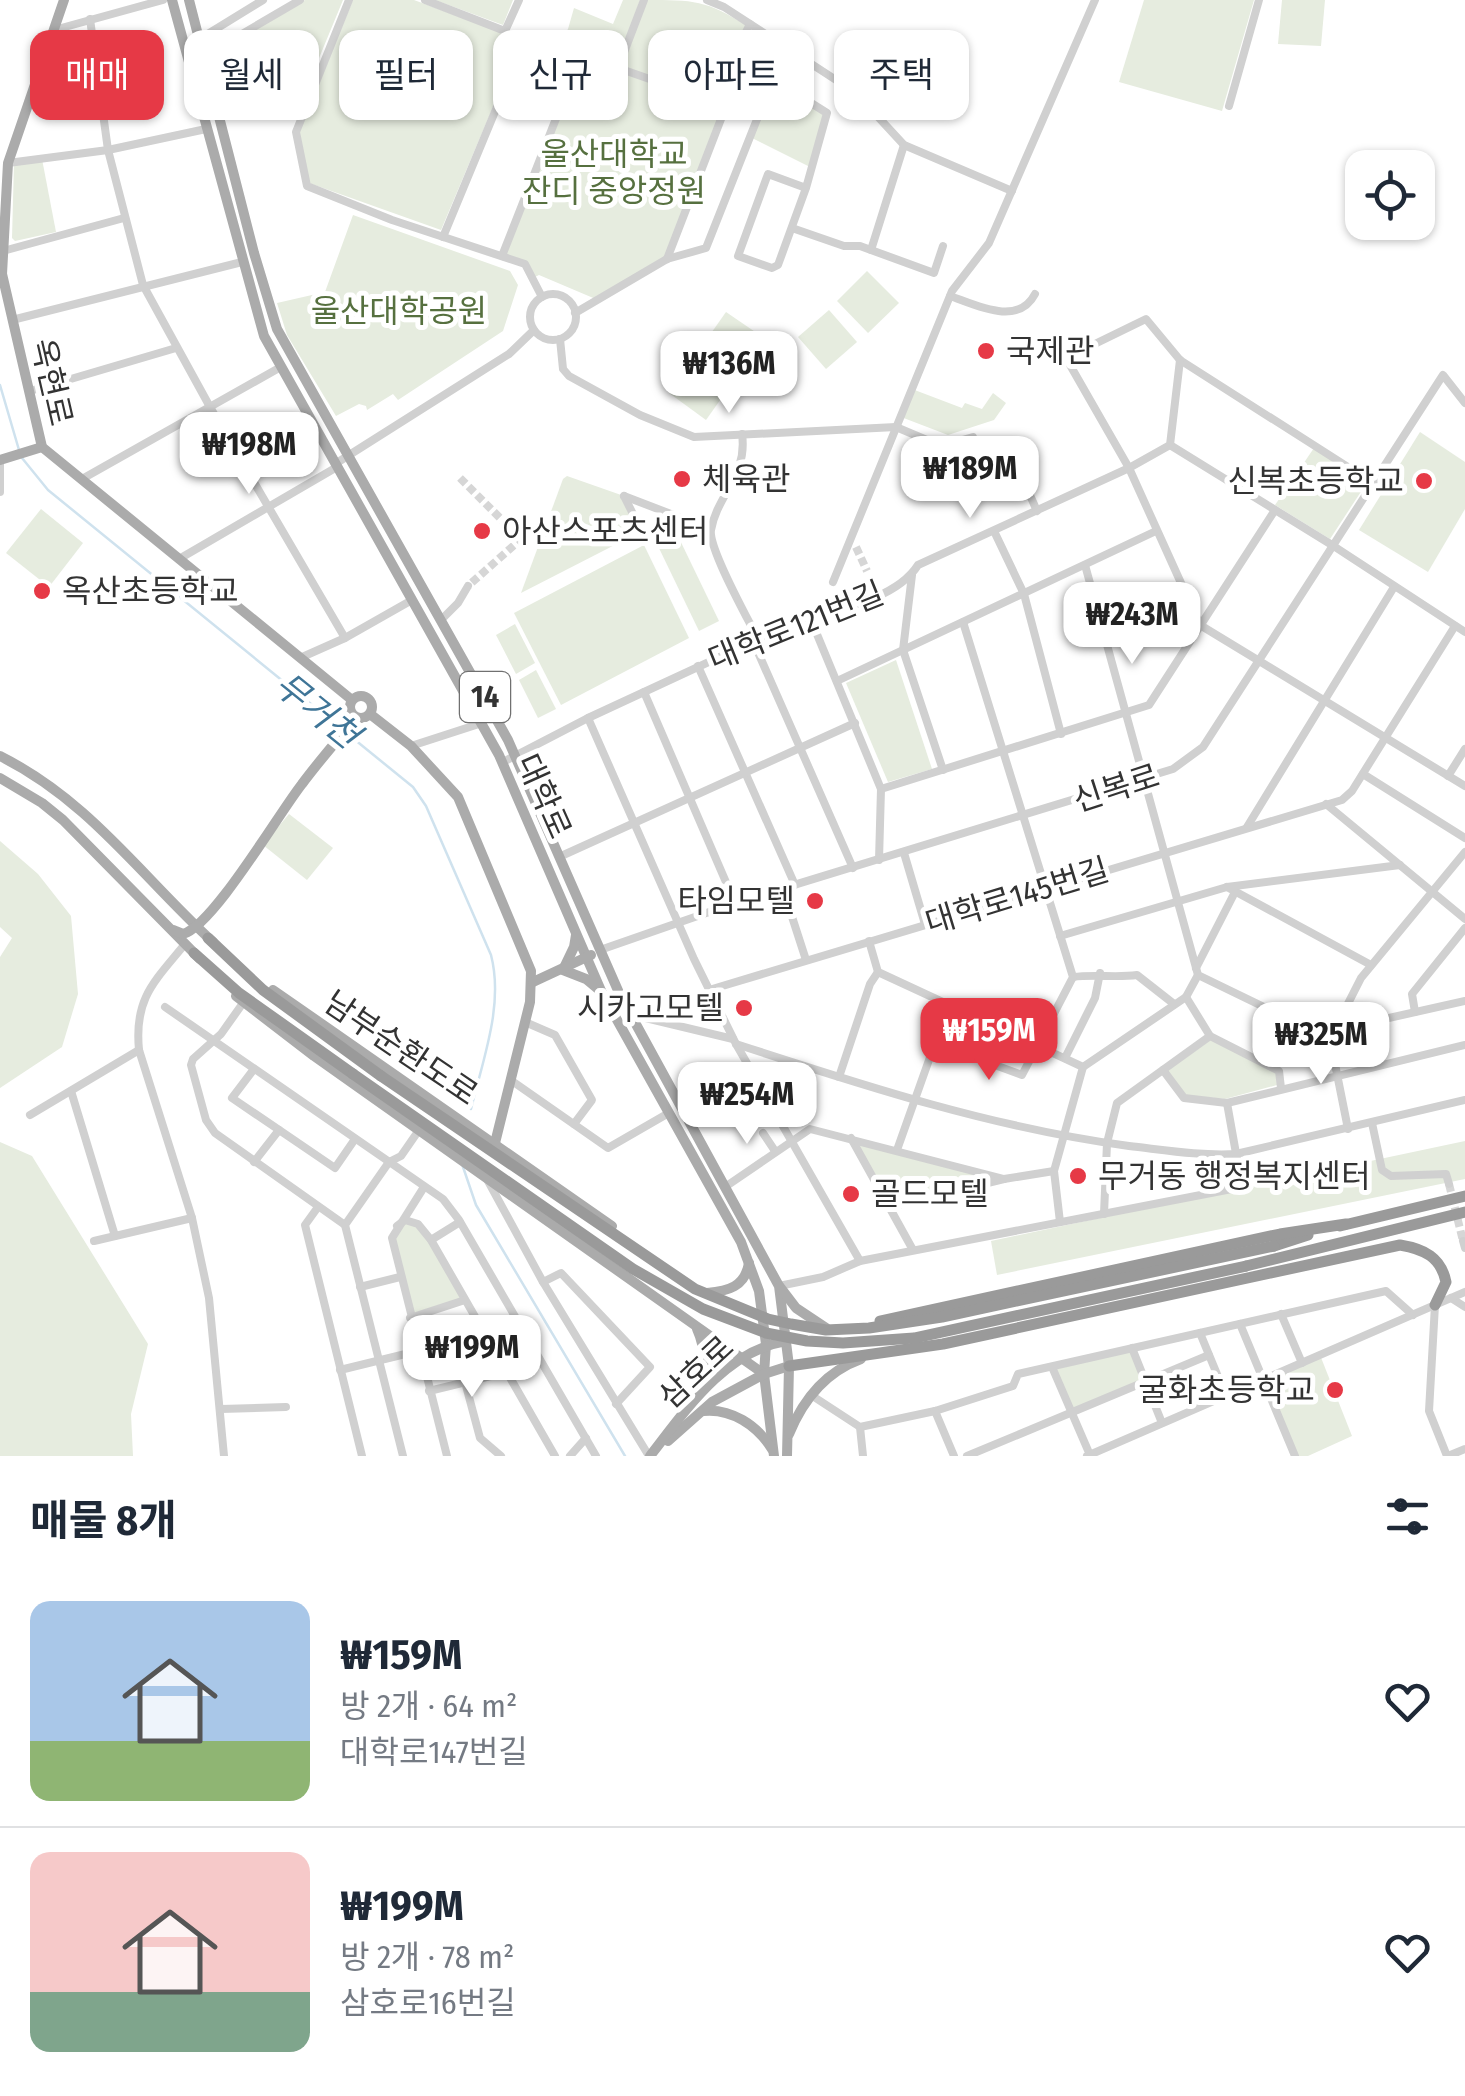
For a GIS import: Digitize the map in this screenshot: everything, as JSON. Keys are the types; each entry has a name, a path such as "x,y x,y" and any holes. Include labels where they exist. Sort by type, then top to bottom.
{"highway":[{"path":"208,938 255,984 381,1076 695,1289 768,1319 791,1324 826,1330 926,1320 1274,1246 1346,1224 1465,1196"},
{"path":"190,948 238,993 633,1269 703,1309 766,1332 843,1343 914,1338 1246,1266 1465,1212"},
{"path":"786,1341 826,1328 893,1319 1280,1234 1346,1224"},
{"path":"1235,1280 1350,1239"},
{"path":"789,1366 943,1344 1400,1245 1419,1248 1440,1264 1446,1282 1435,1305"}],"main road":[{"name":"옥현로","path":"54,30 64,0"},
{"name":"대학로","path":"172,0 184,44"},
{"name":"대학로","path":"189,0 196,30"},
{"name":"옥현로","path":"30,99 8,163 1,251 6,322 30,391 36,448 82,479 352,700"},
{"name":"대학로","path":"204,120 264,336 279,368 482,723 602,994 748,1257 757,1282 766,1344 764,1374 774,1454"},
{"name":"대학로","path":"220,120 277,329 516,756 630,1014 779,1286 789,1366"},
{"path":"304,410 322,425 318,402"},
{"path":"0,460 36,448"},
{"path":"368,522 361,504 364,498 372,501 382,514"},
{"path":"353,721 352,700 359,696 367,697 372,707 370,714"},
{"path":"171,929 183,934 198,927 300,786 353,721 370,714"},
{"path":"370,714 410,746 447,784 465,810 533,982 495,1143"},
{"name":"남부순환도로","path":"0,756 74,802 208,938 262,983 707,1293 789,1366"},
{"name":"남부순환도로","path":"0,778 63,820 243,1003 764,1374"},
{"path":"563,970 576,934"},
{"path":"533,982 600,950"},
{"path":"563,970 586,979 602,994"},
{"path":"707,1293 726,1291 738,1284 748,1270 748,1257"},
{"path":"779,1286 796,1308 826,1328"},
{"path":"690,1320 700,1334 705,1370 694,1400"},
{"name":"삼호로","path":"650,1456 694,1400 742,1358 766,1344 786,1341"},
{"path":"787,1440 810,1396 838,1369 876,1354"},
{"name":"삼호로","path":"650,1456 697,1413 764,1374 789,1366"},
{"name":"14","path":"788,1456 789,1366"},
{"path":"697,1413 718,1411 735,1416 763,1436 774,1454"}],"street":[{"path":"54,30 163,0"},
{"path":"215,30 263,0"},
{"path":"248,30 300,0"},
{"path":"348,0 296,132 307,186 526,264 542,298"},
{"path":"425,0 502,30"},
{"path":"505,30 518,0"},
{"path":"628,42 644,0"},
{"path":"706,0 856,93 904,146 1012,191"},
{"path":"833,582 950,296 989,243 1095,0"},
{"path":"1229,106 1259,0"},
{"path":"90,19 108,150 144,285 176,348 345,638"},
{"path":"747,30 750,24"},
{"path":"806,188 768,174 738,256 772,268 778,265 806,188 827,113 814,105"},
{"path":"443,237 493,118"},
{"path":"502,256 555,120"},
{"path":"666,260 721,120"},
{"path":"576,313 666,260 706,248 757,120"},
{"path":"8,163 108,150 206,129"},
{"path":"870,250 904,146"},
{"path":"1,251 124,218"},
{"path":"792,228 934,273 943,246"},
{"path":"6,322 242,262"},
{"path":"950,296 1001,313 1028,304 1036,294"},
{"path":"562,296 576,313 573,328 560,339 542,338 534,330 531,312 542,298 562,296"},
{"path":"1373,483 1180,360 1146,319 1066,358 1129,468 1200,625 1465,786"},
{"path":"179,559 509,354 534,330"},
{"path":"560,339 563,369 569,376 640,415 694,437 896,427 940,446 973,437"},
{"path":"30,391 176,348"},
{"path":"1180,360 1170,445 1465,632"},
{"path":"82,479 279,368"},
{"name":"신복로","path":"600,950 735,903 1173,769 1203,747 1443,375 1465,403"},
{"path":"742,434 745,454 710,532 854,868"},
{"name":"대학로121번길","path":"502,762 809,615 821,610 842,610 912,575 918,565 1129,468 1170,445"},
{"path":"940,446 959,490 1016,464 1037,511"},
{"path":"0,460 0,492"},
{"path":"646,538 624,496 696,524"},
{"path":"881,789 1149,705 1275,510"},
{"path":"994,530 1024,594 1062,734"},
{"path":"838,681 1156,532"},
{"path":"852,536 856,547"},
{"path":"1084,565 1197,972"},
{"path":"912,575 903,650 943,770"},
{"path":"441,620 458,604 468,586"},
{"path":"1247,826 1394,587"},
{"path":"300,658 412,600"},
{"path":"809,615 881,789 879,860"},
{"path":"896,1150 935,1043 1022,1076 1073,977 963,622"},
{"name":"대학로145번길","path":"709,990 1342,800 1352,791 1456,626"},
{"path":"698,666 794,885"},
{"path":"644,692 735,903"},
{"path":"588,718 709,990 860,1261"},
{"path":"410,746 482,723"},
{"path":"559,857 855,723"},
{"path":"1448,776 1465,749"},
{"path":"1363,774 1465,838"},
{"path":"1326,804 1465,919"},
{"path":"1348,1129 1333,1035 1361,978 1465,852"},
{"path":"904,853 925,924"},
{"path":"1060,936 1178,900 1400,865"},
{"path":"783,889 806,960"},
{"path":"1231,890 1371,965"},
{"path":"1060,1222 1054,1171 1084,1067 1186,997 1231,890"},
{"path":"1415,1012 1412,994 1465,928"},
{"path":"869,941 878,972 1084,1067"},
{"path":"190,948 142,1000 136,1022 139,1050 192,1218 209,1298 224,1456"},
{"path":"839,1077 870,984 878,972"},
{"path":"1197,972 1333,1035 1465,1001"},
{"path":"1073,977 1100,973 1138,975 1174,1004"},
{"path":"1065,1058 1096,998 1100,973"},
{"path":"1186,997 1210,1036 1279,1071 1281,1088"},
{"path":"243,1003 191,1065 206,1120 215,1134 344,1225 403,1456"},
{"path":"165,1006 443,1199 596,1456"},
{"path":"630,1014 735,1041 914,1101 1062,1137 1207,1156 1236,1154 1465,1100"},
{"path":"526,1022 554,1036 592,1100 574,1124"},
{"path":"1104,1214 1108,1143 1117,1103 1210,1036"},
{"path":"1163,1070 1184,1098 1227,1103 1465,1046"},
{"path":"30,1115 139,1050"},
{"path":"254,1069 232,1098 278,1130 336,1168 356,1139"},
{"path":"512,1081 608,1148 667,1114"},
{"path":"71,1091 115,1236"},
{"path":"779,1286 823,1277 860,1261 1242,1187 1227,1103"},
{"path":"1372,1124 1382,1170 1391,1176 1446,1174 1448,1184"},
{"path":"724,1188 810,1129 1004,1179"},
{"path":"254,1162 278,1130"},
{"path":"344,1225 388,1162 401,1156 419,1130"},
{"path":"763,1132 775,1150"},
{"path":"851,1138 913,1250"},
{"path":"888,1207 1054,1171"},
{"path":"486,1178 543,1282 650,1456"},
{"path":"424,1186 392,1238 447,1456"},
{"path":"318,1207 304,1225 362,1456"},
{"path":"94,1240 192,1218"},
{"path":"397,1226 405,1220 418,1224 431,1240 555,1456"},
{"path":"431,1240 460,1222"},
{"path":"543,1282 560,1273 650,1367 616,1404"},
{"path":"360,1288 400,1277"},
{"path":"810,1396 860,1428 936,1411 1013,1386 1018,1374 1386,1290 1412,1315"},
{"path":"1052,1367 1088,1456 1465,1292"},
{"path":"1451,1298 1465,1307"},
{"path":"410,1318 465,1300"},
{"path":"1435,1305 1429,1411 1447,1456 1465,1449"},
{"path":"1281,1314 1302,1363"},
{"path":"1240,1324 1295,1456"},
{"path":"340,1370 520,1326"},
{"path":"1200,1333 1226,1396"},
{"path":"1132,1348 1162,1423"},
{"path":"967,1456 1209,1355"},
{"path":"429,1390 507,1372"},
{"path":"465,1382 480,1438 501,1456"},
{"path":"221,1409 286,1407"},
{"path":"936,1411 954,1456"},
{"path":"860,1428 863,1456"},
{"path":"570,1456 586,1438"}],"green space":[{"path":"305,0 343,0 319,58 319,30 255,30"},
{"path":"353,0 414,0 495,30 493,107 441,230 309,183 299,132 304,120 319,120 319,83 339,34 339,120 473,120 473,30 341,30"},
{"path":"435,0 513,0 503,25"},
{"path":"623,0 640,0 628,34 628,30 567,30 574,8 613,24"},
{"name":"울산대학교 잔디 중앙정원","path":"646,0 699,3 747,26 745,30 648,30 648,120 721,120 667,259 598,300 539,275 533,278 525,264 502,256 555,120 628,120 628,50"},
{"path":"1144,0 1254,0 1222,111 1119,82"},
{"path":"1282,0 1325,0 1321,46 1278,44"},
{"path":"814,105 827,113 812,168 750,137 757,120 814,120"},
{"path":"42,159 56,232 15,241 14,163"},
{"name":"울산대학공원","path":"353,215 510,271 518,285 503,331 398,400 393,394 367,410 359,404 336,416 287,335 277,303 325,292"},
{"path":"867,271 899,303 868,333 837,301"},
{"path":"829,310 857,342 826,369 798,337"},
{"path":"726,312 764,338 706,420 669,393"},
{"path":"912,389 962,408 965,403 982,409 993,393 1006,403 994,420 948,435 901,417"},
{"path":"1420,432 1465,462 1465,509 1428,572 1359,530"},
{"path":"1314,448 1366,484 1330,539 1275,505"},
{"path":"567,476 624,496 642,531 521,593 563,479"},
{"path":"41,509 83,543 49,587 6,553"},
{"path":"677,534 719,621 699,631 657,544"},
{"path":"644,545 689,638 561,705 514,613"},
{"path":"515,624 535,663 516,674 496,635"},
{"path":"896,660 932,769 888,782 846,683"},
{"path":"536,670 556,709 538,718 519,680"},
{"path":"289,814 333,848 307,880 263,845"},
{"path":"0,841 38,874 71,916 78,994 62,1047 0,1088 0,957 12,938 0,927"},
{"path":"1212,1039 1276,1073 1277,1085 1225,1099 1185,1095 1167,1071"},
{"path":"851,1138 1004,1179 889,1207"},
{"path":"1465,1141 1465,1179 997,1275 991,1241"},
{"path":"0,1142 32,1156 148,1344 131,1414 133,1456 0,1456"},
{"path":"405,1220 418,1224 465,1300 410,1318 392,1238"},
{"path":"1132,1348 1145,1381 1071,1412 1052,1367"},
{"path":"1320,1355 1352,1436 1308,1456 1295,1456 1263,1380"}],"waterway":[{"name":"무거천","path":"0,385 19,450"},
{"name":"무거천","path":"22,458 48,490 343,730"},
{"name":"무거천","path":"349,735 413,787 426,806 491,955 494,1013 471,1109"},
{"name":"무거천","path":"462,1164 476,1205 625,1456"}],"tunnel":[{"path":"460,478 521,539 468,586"},
{"path":"856,547 867,571"},
{"path":"1449,1184 1463,1241"}],"place":[{"name":"국제관","path":"986,351"},
{"name":"체육관","path":"682,479"},
{"name":"신복초등학교","path":"1424,481"},
{"name":"아산스포츠센터","path":"482,531"},
{"name":"옥산초등학교","path":"42,591"},
{"name":"타임모텔","path":"815,901"},
{"name":"시카고모텔","path":"744,1008"},
{"name":"무거동 행정복지센터","path":"1078,1176"},
{"name":"골드모텔","path":"851,1194"},
{"name":"굴화초등학교","path":"1335,1390"}]}
